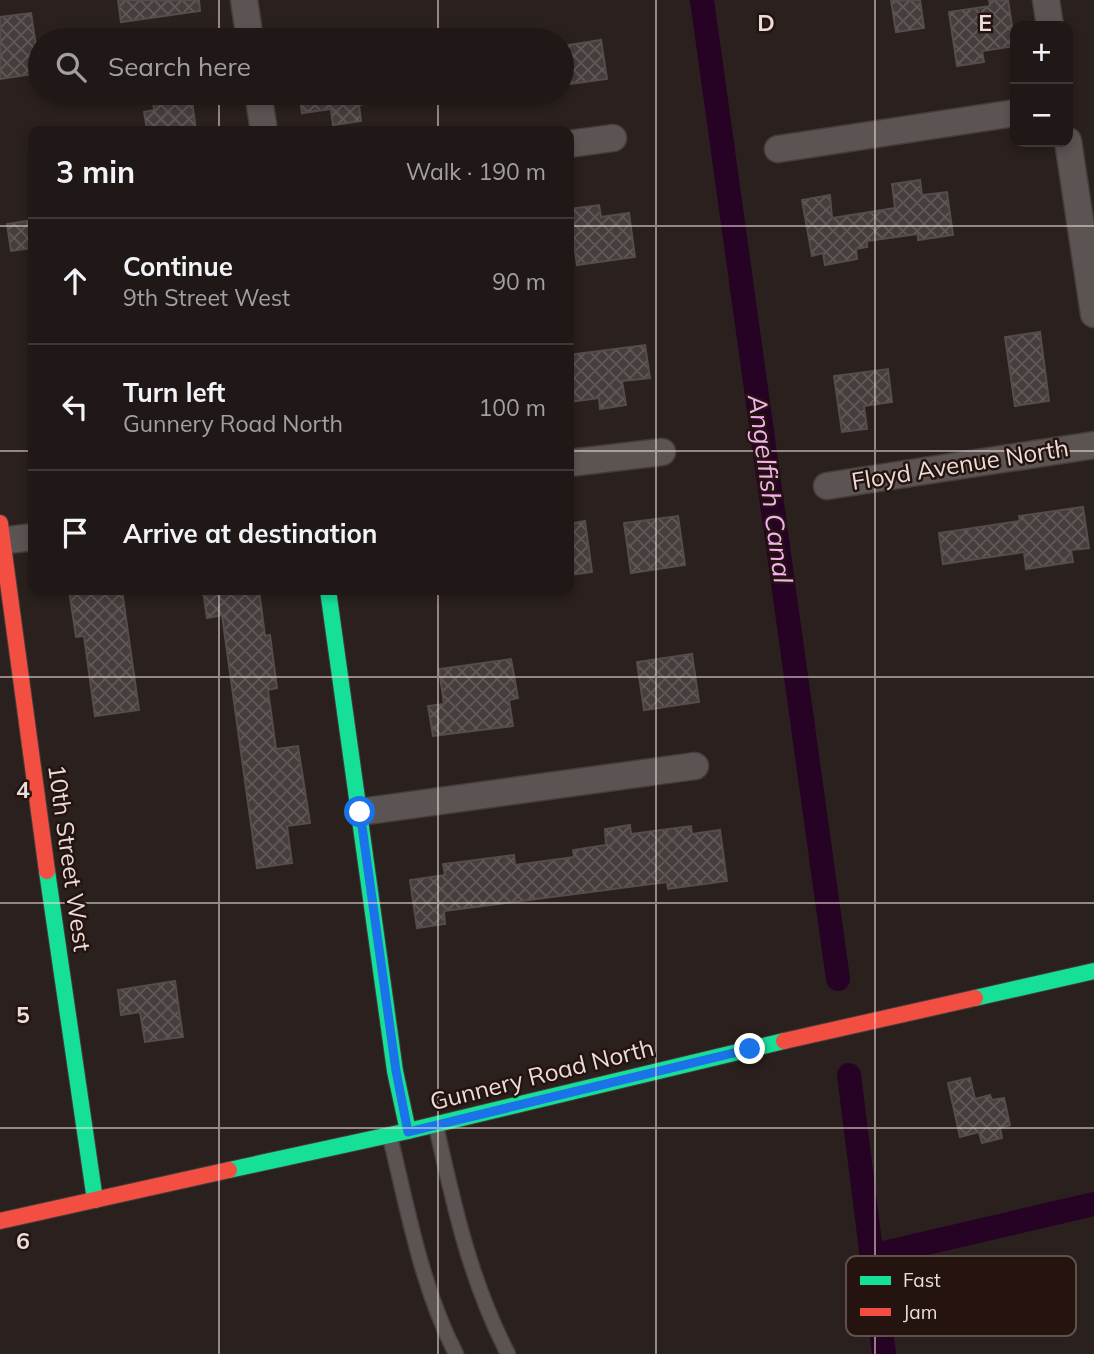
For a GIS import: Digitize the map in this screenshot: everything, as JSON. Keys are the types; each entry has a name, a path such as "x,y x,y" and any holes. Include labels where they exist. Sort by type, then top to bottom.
{"street":[{"path":"244,0 248,28"},
{"path":"1046,0 1049,21"},
{"path":"260,105 263,126"},
{"path":"778,149 1010,114"},
{"path":"574,143 613,138"},
{"path":"1069,147 1094,314"},
{"name":"Floyd Avenue North","path":"827,486 1094,445"},
{"path":"574,462 662,452"},
{"path":"1,535 28,537"},
{"name":"10th Street West","path":"1,535 94,1200"},
{"path":"329,595 396,1071 408,1132"},
{"path":"360,812 695,766"},
{"name":"Gunnery Road North","path":"0,1221 408,1132 684,1064 1094,971"}],"lane":[{"path":"435,1125 474,1280 508,1354"},
{"path":"390,1135 422,1269 440,1323 456,1354"}],"building":[{"path":"118,0 199,0 200,11 121,22"},
{"path":"891,0 920,0 924,28 896,32"},
{"path":"989,0 1008,0 1011,21 1010,47 982,51 984,62 957,66 949,12 990,6"},
{"path":"31,13 33,28 28,28 28,75 0,79 0,17"},
{"path":"601,40 607,79 574,83 574,44"},
{"path":"153,105 193,105 195,126 146,126 144,112 154,110"},
{"path":"301,105 359,105 361,121 333,125 331,109 302,113"},
{"path":"920,180 922,195 947,192 953,235 918,240 918,234 867,241 867,247 856,249 857,259 825,265 823,253 812,256 802,200 830,195 832,218 895,208 892,184"},
{"path":"599,205 601,217 629,213 635,257 577,265 574,208"},
{"path":"28,221 28,249 11,251 7,224"},
{"path":"1040,332 1049,401 1015,406 1005,337"},
{"path":"645,345 650,378 622,381 626,405 600,409 599,398 574,401 574,354"},
{"path":"888,369 892,402 864,406 867,429 842,432 834,376"},
{"path":"1083,507 1089,548 1071,550 1073,562 1026,569 1024,552 943,564 939,533 1020,521 1019,516"},
{"path":"678,516 685,565 631,573 624,523"},
{"path":"585,521 592,572 574,574 574,523"},
{"path":"70,595 123,595 139,710 95,716 84,636 76,637"},
{"path":"204,595 260,595 265,636 270,635 277,688 268,690 276,749 298,746 310,823 287,826 292,863 257,868 222,615 207,618"},
{"path":"692,654 699,702 644,710 637,662"},
{"path":"511,659 518,698 509,700 513,726 433,736 428,706 444,704 439,669"},
{"path":"630,825 631,834 691,826 692,834 720,830 727,881 668,889 667,882 444,911 445,924 417,928 410,880 445,875 443,864 514,855 515,865 574,857 573,850 606,845 605,829"},
{"path":"175,981 183,1037 145,1042 140,1012 121,1015 118,990"},
{"path":"970,1078 975,1099 990,1095 992,1100 1004,1098 1010,1125 1000,1128 1002,1138 982,1143 979,1132 960,1137 948,1083"}],"waterway":[{"name":"Angelfish Canal","path":"702,0 838,979"},
{"name":"Angelfish Canal","path":"849,1075 872,1256"},
{"path":"871,1256 1094,1204"},
{"name":"Angelfish Canal","path":"882,1336 884,1354"}],"traffic: fast":[{"path":"329,595 395,1071 408,1131"},
{"path":"47,871 95,1200"},
{"path":"975,998 1094,971"},
{"path":"229,1170 408,1131 784,1041"}],"traffic: jam":[{"path":"0,523 47,871"},
{"path":"784,1041 975,998"},
{"path":"0,1221 229,1170"}],"route":[{"path":"360,812 396,1071 408,1132 750,1049"}]}
